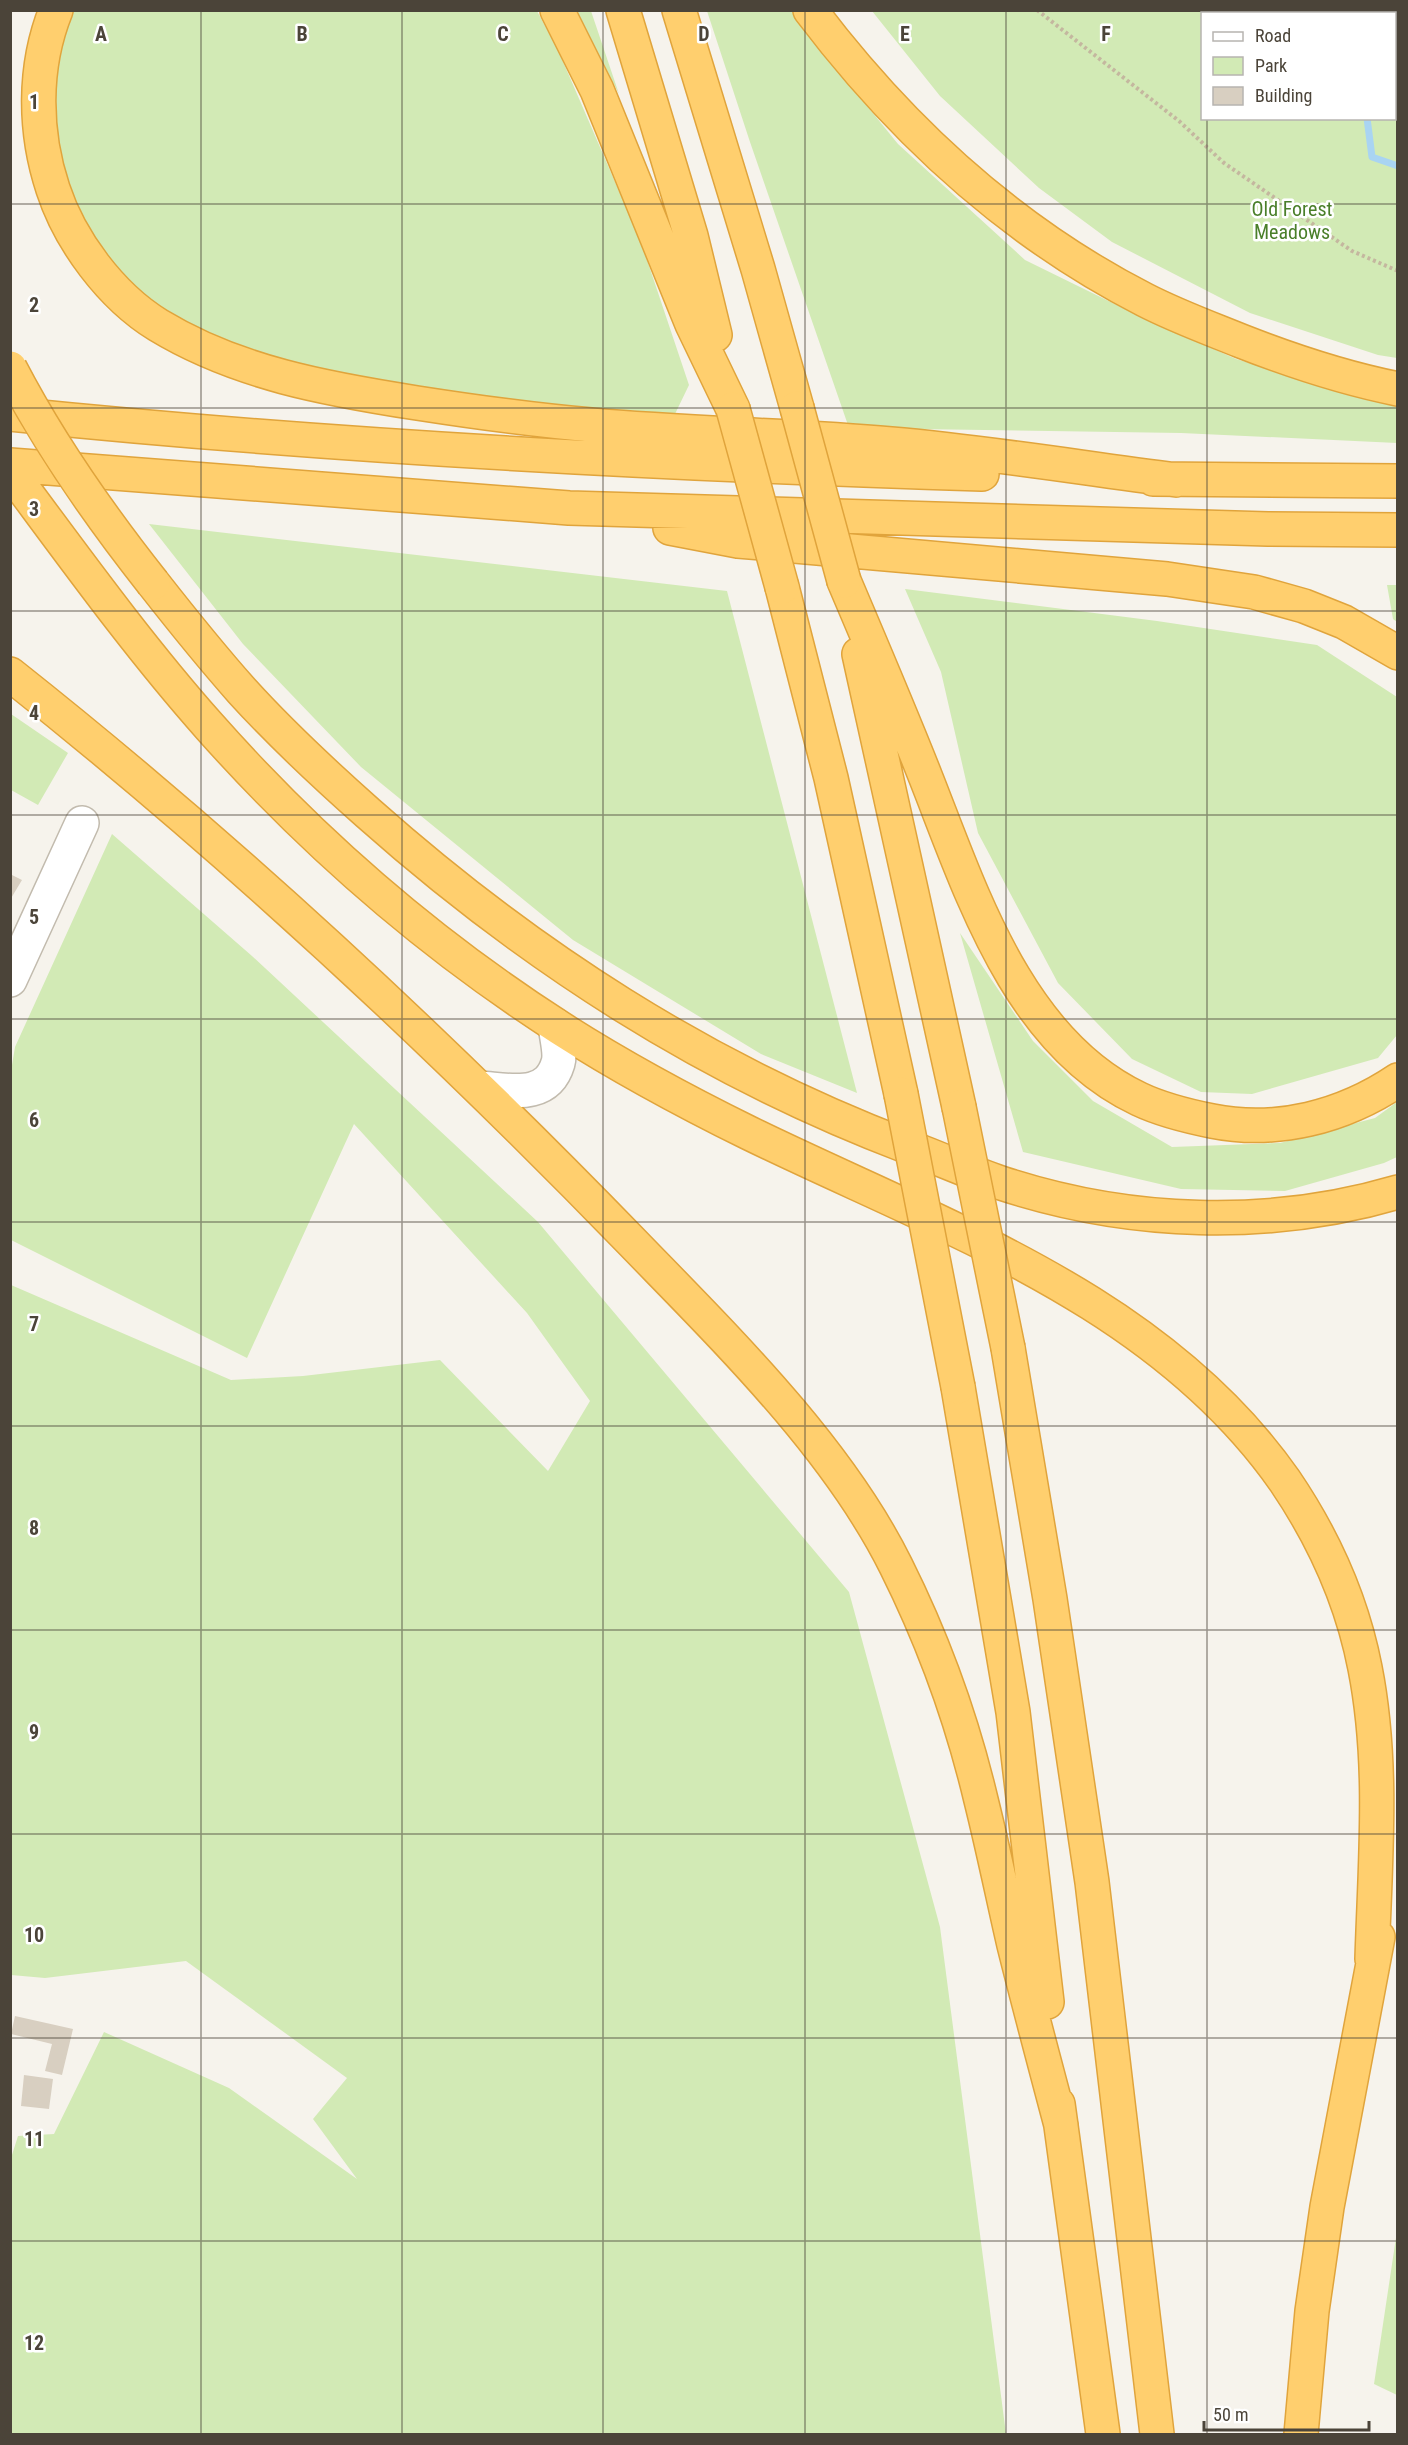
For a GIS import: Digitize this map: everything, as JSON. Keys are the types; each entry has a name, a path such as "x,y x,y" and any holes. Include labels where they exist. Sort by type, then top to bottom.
{"highway":[{"path":"56,10 42,57 38,95 39,128 46,168 57,201 79,242 124,299 155,323 186,341 227,359 278,376 342,392 466,411 592,425 893,444 1176,480"},
{"path":"557,10 597,90 692,324 733,409"},
{"path":"623,10 691,236 733,409 831,778 901,1094 958,1387 1014,1713 1061,2125 1103,2434"},
{"path":"679,10 759,269 844,581 959,1107 1008,1348 1050,1599 1092,1882 1157,2434"},
{"path":"810,10 876,91 944,159 1002,207 1088,267 1144,300 1263,350 1323,371 1398,388"},
{"path":"10,368 60,453 112,532 244,693 300,751 450,884 499,922 674,1038 733,1070 864,1130 1002,1183 1096,1207 1147,1215 1245,1218 1298,1214 1352,1205 1398,1192"},
{"path":"10,414 106,424 662,461 1176,480 1398,481"},
{"path":"10,465 569,508 1268,529 1398,530"},
{"path":"10,471 104,596 208,725 310,830 429,934 555,1025 643,1079 750,1133 969,1236 1056,1283 1151,1344 1219,1401 1250,1435 1299,1502 1320,1539 1336,1572 1365,1665 1374,1722 1378,1786 1372,1959"},
{"path":"569,508 738,541 1167,579 1254,592 1304,606 1344,622 1398,653"},
{"path":"844,581 900,712 961,868 996,947 1019,987 1039,1014 1072,1051 1111,1083 1138,1099 1165,1109 1228,1124 1277,1125 1304,1121 1359,1102 1398,1080"},
{"path":"10,674 178,814 386,999 480,1088 694,1306 776,1395 822,1452 860,1506 893,1560 924,1625 966,1743 1061,2125"},
{"path":"1301,2434 1312,2311 1327,2207 1372,1959 1398,1859"}],"street":[{"path":"10,980 82,823"},
{"path":"480,1088 531,1092 550,1079 559,1062 555,1025"}],"path":[{"path":"1037,10 1179,121 1224,163 1352,251 1398,271"}],"green space":[{"path":"70,11 537,11 558,50 641,242 689,385 675,414 470,398 347,382 190,334 120,278 74,212 53,133 58,41"},
{"path":"577,11 591,11 619,94"},
{"path":"707,11 794,11 811,37 898,144 1025,260 1133,313 1236,359 1397,407 1397,443 1181,433 849,428"},
{"name":"Old Forest Meadows","path":"872,11 1397,11 1397,358 1378,355 1250,313 1112,242 1039,188 940,96"},
{"path":"149,524 727,591 857,1093 761,1054 573,940 361,767 243,644"},
{"path":"1387,585 1397,585 1397,622 1393,619"},
{"path":"905,589 1157,621 1317,645 1397,697 1397,1035 1378,1058 1252,1094 1201,1092 1132,1059 1058,983 978,833 941,672"},
{"path":"11,714 68,753 38,805 11,790"},
{"path":"112,834 252,956 538,1222 849,1592 940,1927 1006,2434 11,2434 11,2158 18,2136 54,2134 104,2032 229,2088 357,2179 313,2119 347,2078 186,1961 45,1978 11,1975 11,1285 231,1380 303,1376 440,1360 548,1471 590,1401 527,1313 354,1124 247,1358 11,1240 10,1077 15,1047"},
{"path":"960,933 1033,1041 1093,1101 1172,1147 1280,1143 1375,1118 1397,1102 1397,1157 1384,1163 1285,1191 1181,1189 1023,1152"},
{"path":"1397,2231 1398,2395 1374,2384"}],"building":[{"path":"10,874 22,880 10,900"},
{"path":"15,2016 73,2029 62,2075 45,2071 52,2044 11,2034"},
{"path":"24,2075 53,2079 49,2109 21,2106"}],"waterway":[{"path":"1367,120 1372,157 1398,166"}]}
